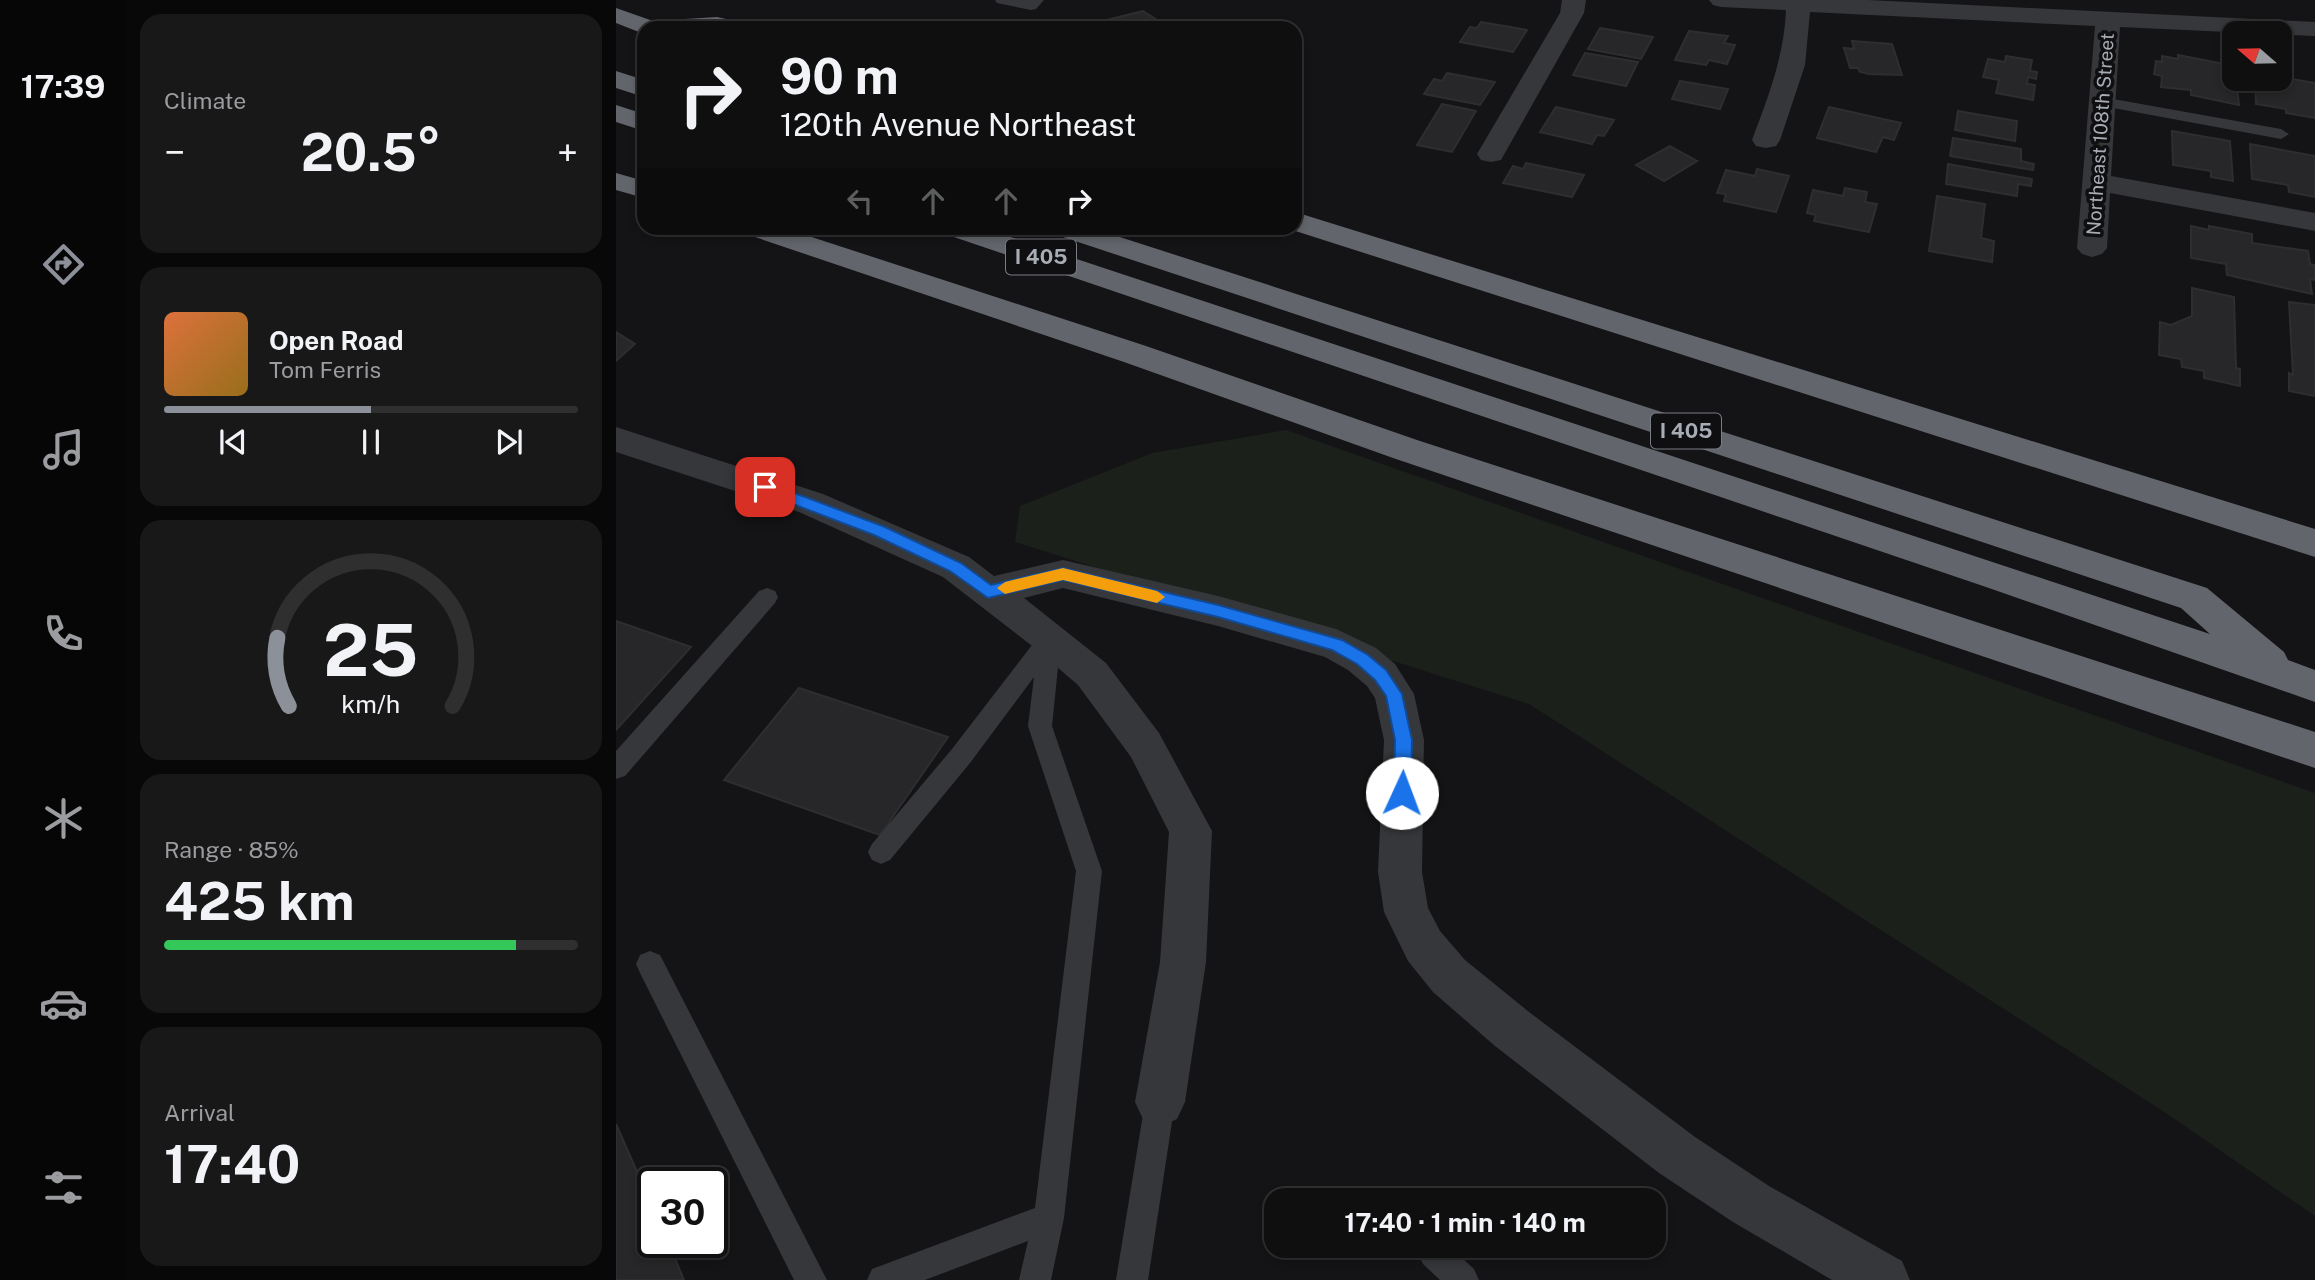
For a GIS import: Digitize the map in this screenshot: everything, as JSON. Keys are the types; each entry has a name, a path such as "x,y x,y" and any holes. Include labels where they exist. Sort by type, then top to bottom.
{"highway":[{"path":"660,4 709,21"},
{"path":"616,15 637,23"},
{"path":"616,79 637,86"},
{"path":"616,113 637,120"},
{"path":"616,181 637,188"},
{"path":"1302,223 2315,543"},
{"path":"778,235 1135,354 1405,449 2315,750"},
{"name":"I 405","path":"976,235 1999,577 2300,681"},
{"name":"I 405","path":"1085,235 2193,598 2300,681"}],"street":[{"path":"1491,154 1572,13 1574,0"},
{"path":"1721,0 2315,29"},
{"path":"1766,141 1792,65 1797,38 1798,4"},
{"name":"Northeast 108th Street","path":"2092,248 2108,19"},
{"path":"2097,182 2315,222"},
{"path":"616,439 811,503 956,567 1050,638 1092,674 1145,745 1191,831 1183,962 1160,1102"},
{"path":"988,592 1063,574 1231,615 1336,645 1362,659 1381,675 1394,694 1404,740 1400,872 1406,912 1423,946 1449,976 1512,1029 1677,1155 1862,1275"}],"lane":[{"path":"1002,0 1031,6 1037,0"},
{"path":"2102,102 2281,134"},
{"path":"616,768 767,597"},
{"path":"881,852 961,756 1050,638"},
{"path":"1035,1280 1049,1218 1089,871 1040,726 1050,638"},
{"path":"650,964 811,1280"},
{"path":"1132,1280 1160,1102"},
{"path":"883,1280 1049,1218"},
{"path":"1439,1258 1463,1280"}],"shaded area":[{"path":"1286,430 2315,793 2315,1216 2166,1113 1529,704 1015,542 1020,506 1152,453"}],"building":[{"path":"1143,11 1159,21 1102,21"},
{"path":"1481,22 1527,30 1513,52 1460,42 1470,27 1477,28"},
{"path":"1600,28 1653,37 1641,59 1588,49"},
{"path":"1689,31 1728,36 1724,43 1735,45 1727,64 1709,60 1706,65 1675,60"},
{"path":"1852,41 1892,44 1902,75 1869,74 1860,72 1858,68 1850,68 1844,48 1854,49"},
{"path":"1585,53 1638,62 1626,86 1573,75"},
{"path":"2178,55 2222,63 2222,91 2238,91 2239,105 2191,95 2191,90 2161,87 2162,76 2154,74 2156,61 2162,62 2162,56 2178,59"},
{"path":"2006,56 2032,60 2030,71 2037,72 2036,79 2028,77 2027,84 2035,85 2033,100 1996,93 1999,80 1983,77 1988,59 2005,62"},
{"path":"1447,73 1495,82 1480,105 1424,94 1434,79 1442,81"},
{"path":"2292,79 2315,83 2315,118 2256,104 2255,91 2292,91"},
{"path":"1680,81 1728,89 1720,109 1672,99"},
{"path":"1442,104 1476,111 1452,152 1417,145"},
{"path":"1556,107 1614,120 1604,136 1597,135 1592,144 1540,132"},
{"path":"1829,107 1901,123 1894,140 1883,137 1876,152 1817,138"},
{"path":"1958,111 2017,121 2015,141 1955,130"},
{"path":"2172,131 2230,141 2233,181 2211,177 2211,171 2173,165"},
{"path":"1953,138 2021,149 2021,161 2034,164 2033,170 1950,156"},
{"path":"2250,144 2315,156 2315,197 2289,192 2288,185 2252,179"},
{"path":"1670,146 1697,161 1664,181 1636,165"},
{"path":"1526,163 1584,175 1572,197 1503,183 1513,166 1523,169"},
{"path":"1948,164 2032,179 2031,186 2018,184 2017,196 1946,184"},
{"path":"1757,169 1789,176 1776,212 1724,201 1726,194 1717,193 1726,170 1755,176"},
{"path":"1845,188 1867,192 1865,202 1877,204 1869,232 1814,221 1816,215 1807,213 1813,190 1843,196"},
{"path":"1937,196 1985,204 1981,238 1994,241 1992,262 1929,251"},
{"path":"2191,226 2209,230 2209,226 2252,234 2252,243 2308,251 2315,274 2315,280 2310,279 2312,294 2227,275 2226,264 2191,258"},
{"path":"2192,288 2234,297 2236,368 2240,369 2240,386 2204,378 2204,371 2182,367 2181,359 2159,355 2160,322 2171,325 2192,316"},
{"path":"2289,302 2315,305 2315,396 2289,391 2289,373 2293,375"},
{"path":"616,332 635,344 616,361"},
{"path":"616,621 691,647 616,730"},
{"path":"799,688 948,737 880,835 724,780"},
{"path":"616,1124 637,1172 637,1258 675,1258 684,1280 616,1280"}],"slow traffic":[{"path":"1005,588 1063,574 1157,597"}],"route":[{"path":"765,487 880,531 956,567 988,592 1063,574 1218,611 1336,645 1362,659 1381,675 1394,694 1404,740 1402,793"}]}
